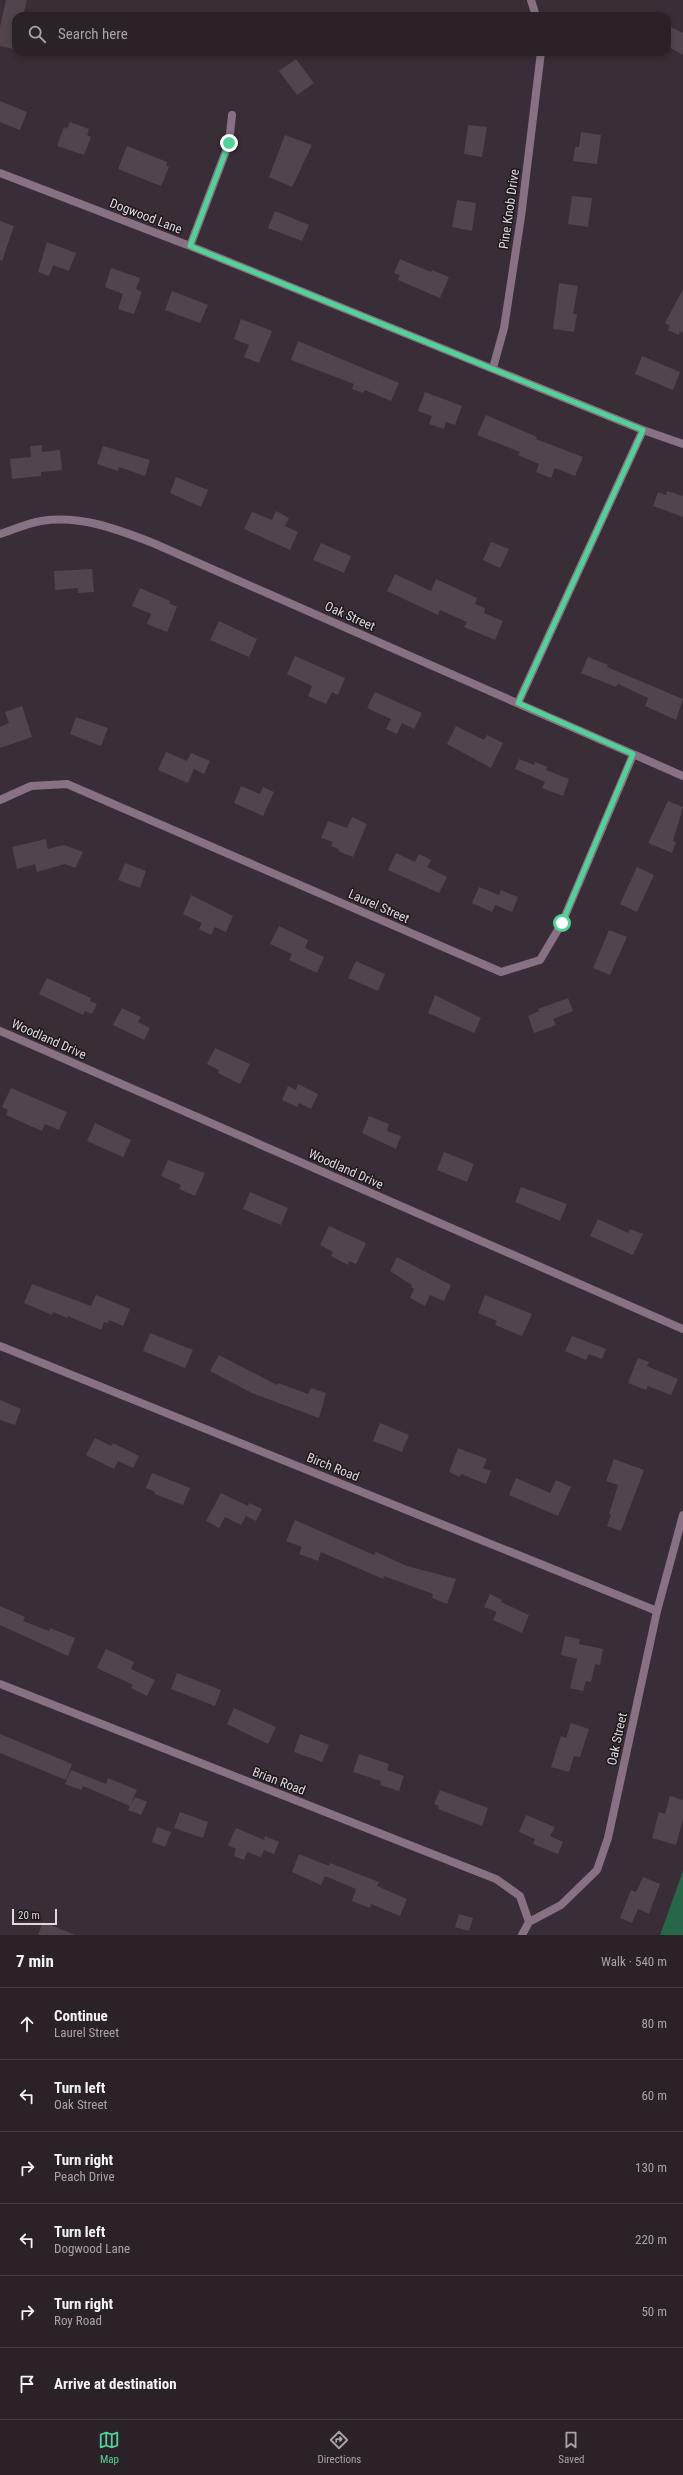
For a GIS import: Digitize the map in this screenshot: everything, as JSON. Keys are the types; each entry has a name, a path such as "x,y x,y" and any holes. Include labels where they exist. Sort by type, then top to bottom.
{"street":[{"path":"531,0 535,12"},
{"name":"Pine Knob Drive","path":"493,368 504,328 521,217 541,56"},
{"path":"190,246 229,143 232,115"},
{"name":"Dogwood Lane","path":"0,173 190,246 643,430 683,444"},
{"path":"518,703 643,430"},
{"name":"Oak Street","path":"0,534 41,521 73,520 110,527 153,543 683,776"},
{"name":"Laurel Street","path":"0,800 31,786 67,784 501,972 540,960 562,923 633,754"},
{"name":"Woodland Drive","path":"0,1031 683,1329"},
{"name":"Birch Road","path":"0,1346 657,1611"},
{"name":"Oak Street","path":"529,1922 561,1905 597,1870 608,1838 657,1611 683,1515"},
{"name":"Brian Road","path":"0,1684 496,1879 520,1896 529,1922"},
{"path":"522,1935 529,1922"}],"green space":[{"path":"683,1871 683,1935 660,1935"}],"building":[{"path":"6,0 27,0 24,12 12,12 12,49 0,46 0,27"},
{"path":"671,27 683,33 683,55 671,48"},
{"path":"296,59 314,83 297,95 279,71"},
{"path":"0,101 27,112 20,130 0,122"},
{"path":"70,122 89,129 87,135 91,137 84,155 57,146 64,127 67,129"},
{"path":"468,125 487,127 482,157 464,154"},
{"path":"581,132 601,135 597,164 573,161 575,147 579,147"},
{"path":"285,135 312,145 292,187 269,177"},
{"path":"127,146 167,162 166,166 169,167 161,186 118,169"},
{"path":"572,196 592,198 588,227 568,224"},
{"path":"457,200 476,203 472,231 452,227"},
{"path":"275,211 309,225 302,241 268,228"},
{"path":"0,221 14,226 2,261 0,260"},
{"path":"47,242 76,253 69,271 53,265 49,276 38,272"},
{"path":"400,259 431,272 432,270 449,277 440,298 398,280 400,275 394,273"},
{"path":"111,268 140,278 136,289 142,292 134,314 118,309 123,294 105,287"},
{"path":"559,283 578,286 573,314 577,314 574,332 553,329"},
{"path":"683,289 683,333 680,331 679,335 668,330 670,326 665,323"},
{"path":"172,291 208,305 200,323 165,310"},
{"path":"241,319 272,331 259,363 244,357 249,345 234,339"},
{"path":"298,341 399,383 391,401 365,390 363,393 352,389 354,384 291,360"},
{"path":"642,356 680,372 673,390 635,374"},
{"path":"425,392 462,406 455,425 446,422 444,429 429,424 432,416 418,411"},
{"path":"486,415 537,437 536,439 583,457 575,476 555,468 551,478 536,472 539,464 518,455 520,452 477,435"},
{"path":"42,445 42,452 60,450 62,470 41,472 41,476 12,479 10,459 31,457 30,446"},
{"path":"103,446 150,460 145,476 119,467 118,471 97,464"},
{"path":"176,477 208,490 201,507 170,493"},
{"path":"667,491 683,496 683,517 653,506 658,492 666,495"},
{"path":"276,511 289,518 285,526 298,532 290,550 244,529 252,512 272,520"},
{"path":"491,542 509,549 500,568 483,560"},
{"path":"321,543 351,556 344,573 313,560"},
{"path":"92,569 94,592 78,593 78,588 55,590 54,571"},
{"path":"395,574 431,591 436,579 477,598 475,604 485,608 484,613 503,621 495,640 464,627 467,622 440,610 438,615 387,591"},
{"path":"140,588 170,601 169,603 177,607 167,632 147,624 151,614 132,606"},
{"path":"219,621 257,639 249,657 210,640"},
{"path":"295,656 345,678 338,695 332,692 326,704 308,696 312,686 287,674"},
{"path":"588,657 608,665 607,667 683,699 676,720 645,706 648,698 618,684 616,687 581,673"},
{"path":"375,692 422,713 414,729 402,723 397,734 386,729 391,719 367,708"},
{"path":"22,706 32,737 0,748 0,727 9,723 5,712"},
{"path":"76,717 108,728 101,746 70,734"},
{"path":"456,726 484,740 487,735 503,743 491,768 447,744"},
{"path":"166,752 187,761 191,753 210,761 204,774 194,769 188,783 158,770"},
{"path":"519,759 534,765 535,762 547,767 546,770 569,779 563,796 542,788 545,782 515,769"},
{"path":"241,786 260,794 263,787 274,792 263,816 234,803"},
{"path":"668,801 683,807 673,841 676,842 672,853 648,843"},
{"path":"352,817 367,824 353,857 338,851 339,849 331,846 333,842 321,838 328,821 347,828"},
{"path":"46,839 48,849 64,845 83,852 75,868 65,864 37,872 35,864 17,869 12,847"},
{"path":"396,853 415,862 419,854 431,860 427,867 447,877 439,893 388,870"},
{"path":"125,863 146,871 140,888 118,880"},
{"path":"637,867 654,875 637,912 620,904"},
{"path":"479,887 499,895 501,890 518,897 512,912 495,905 492,912 472,903"},
{"path":"191,895 233,916 226,932 215,927 211,935 199,929 202,923 183,914"},
{"path":"279,926 308,940 305,948 324,957 317,973 289,960 292,954 270,944"},
{"path":"609,930 627,937 610,975 593,968"},
{"path":"356,961 385,974 378,991 348,978"},
{"path":"47,978 91,998 90,1001 97,1004 92,1014 85,1011 83,1015 39,994"},
{"path":"435,995 481,1018 474,1033 428,1013"},
{"path":"568,998 573,1011 553,1019 556,1025 534,1033 528,1016 539,1011 538,1009"},
{"path":"122,1008 141,1017 138,1022 150,1028 144,1040 113,1025"},
{"path":"215,1048 250,1064 240,1084 218,1073 219,1070 207,1064"},
{"path":"298,1084 318,1094 311,1109 299,1103 297,1107 282,1100 288,1086 296,1090"},
{"path":"11,1088 67,1112 59,1130 45,1124 42,1131 6,1115 8,1110 2,1107"},
{"path":"369,1116 389,1124 387,1131 401,1136 396,1149 362,1133"},
{"path":"95,1123 131,1140 123,1157 87,1141"},
{"path":"444,1152 474,1164 467,1182 437,1170"},
{"path":"168,1160 205,1173 195,1196 179,1189 181,1185 161,1176"},
{"path":"521,1187 567,1204 560,1221 515,1202"},
{"path":"250,1192 288,1208 281,1225 243,1209"},
{"path":"598,1219 628,1233 630,1229 643,1234 633,1255 590,1236"},
{"path":"329,1226 366,1243 356,1264 349,1261 348,1265 331,1256 333,1252 320,1245"},
{"path":"397,1257 451,1285 444,1301 430,1295 425,1306 410,1298 414,1289 411,1287 412,1285 390,1271"},
{"path":"32,1284 91,1306 96,1295 130,1309 123,1326 109,1320 108,1323 104,1322 101,1330 68,1316 67,1318 53,1312 52,1315 24,1303"},
{"path":"485,1295 532,1314 522,1336 495,1325 497,1321 478,1313"},
{"path":"150,1333 193,1350 185,1368 143,1351"},
{"path":"572,1336 606,1349 602,1359 589,1354 586,1360 565,1351"},
{"path":"219,1355 277,1385 278,1383 308,1394 311,1388 326,1393 319,1418 252,1393 210,1371"},
{"path":"638,1358 649,1362 647,1366 678,1379 671,1395 648,1386 646,1390 628,1383"},
{"path":"0,1400 21,1409 15,1425 0,1420"},
{"path":"380,1423 409,1435 402,1452 373,1441"},
{"path":"95,1438 111,1446 113,1443 139,1456 133,1468 118,1461 114,1469 86,1455"},
{"path":"458,1448 487,1459 483,1468 491,1471 486,1484 461,1474 460,1477 449,1472"},
{"path":"614,1459 644,1470 621,1531 607,1526 618,1485 606,1481"},
{"path":"152,1473 190,1488 183,1505 155,1494 155,1492 146,1488"},
{"path":"516,1478 550,1493 556,1480 571,1487 558,1516 509,1495"},
{"path":"221,1493 248,1506 249,1503 262,1509 256,1521 246,1516 241,1525 225,1517 219,1528 206,1521"},
{"path":"295,1520 374,1555 376,1552 407,1566 456,1579 447,1604 432,1598 433,1594 384,1576 383,1579 321,1552 318,1561 299,1554 302,1547 286,1541"},
{"path":"490,1594 502,1600 497,1612 484,1607"},
{"path":"501,1602 529,1615 522,1633 493,1620"},
{"path":"0,1606 25,1617 23,1621 49,1631 50,1628 75,1638 68,1656 0,1625"},
{"path":"565,1636 580,1639 579,1644 603,1649 600,1665 595,1664 591,1682 586,1681 583,1691 570,1688 577,1659 561,1655"},
{"path":"106,1649 134,1662 131,1669 155,1680 147,1696 131,1688 133,1685 97,1668"},
{"path":"177,1673 221,1690 215,1706 171,1689"},
{"path":"234,1708 276,1727 268,1744 227,1724"},
{"path":"571,1723 589,1729 580,1757 574,1756 569,1772 551,1767 561,1736 566,1738"},
{"path":"0,1734 72,1764 66,1780 0,1753"},
{"path":"300,1734 329,1745 322,1762 294,1752"},
{"path":"359,1754 389,1764 387,1770 404,1776 399,1791 380,1785 381,1781 353,1772"},
{"path":"71,1770 106,1784 108,1778 137,1790 130,1806 83,1786 81,1790 65,1784"},
{"path":"440,1790 488,1808 482,1826 438,1809 439,1806 434,1804"},
{"path":"670,1796 683,1800 683,1819 676,1845 652,1838 659,1812 665,1814"},
{"path":"135,1797 147,1802 141,1815 128,1810"},
{"path":"180,1812 208,1822 203,1838 174,1828"},
{"path":"526,1815 555,1827 550,1836 563,1842 558,1854 533,1844 535,1839 519,1832"},
{"path":"157,1827 171,1832 165,1847 152,1842"},
{"path":"236,1828 264,1840 265,1836 279,1842 274,1854 264,1850 261,1857 247,1852 244,1860 234,1856 236,1849 228,1845"},
{"path":"299,1854 329,1866 330,1863 379,1882 377,1886 407,1899 400,1916 371,1904 370,1908 352,1901 356,1889 325,1876 321,1885 292,1872"},
{"path":"643,1877 660,1884 649,1914 638,1909 632,1923 620,1918 631,1890 636,1892"},
{"path":"459,1914 473,1918 469,1931 455,1927"},
{"path":"43,1922 75,1935 38,1935"}],"route":[{"path":"229,143 190,246 643,430 518,703 633,754 562,923"}]}
